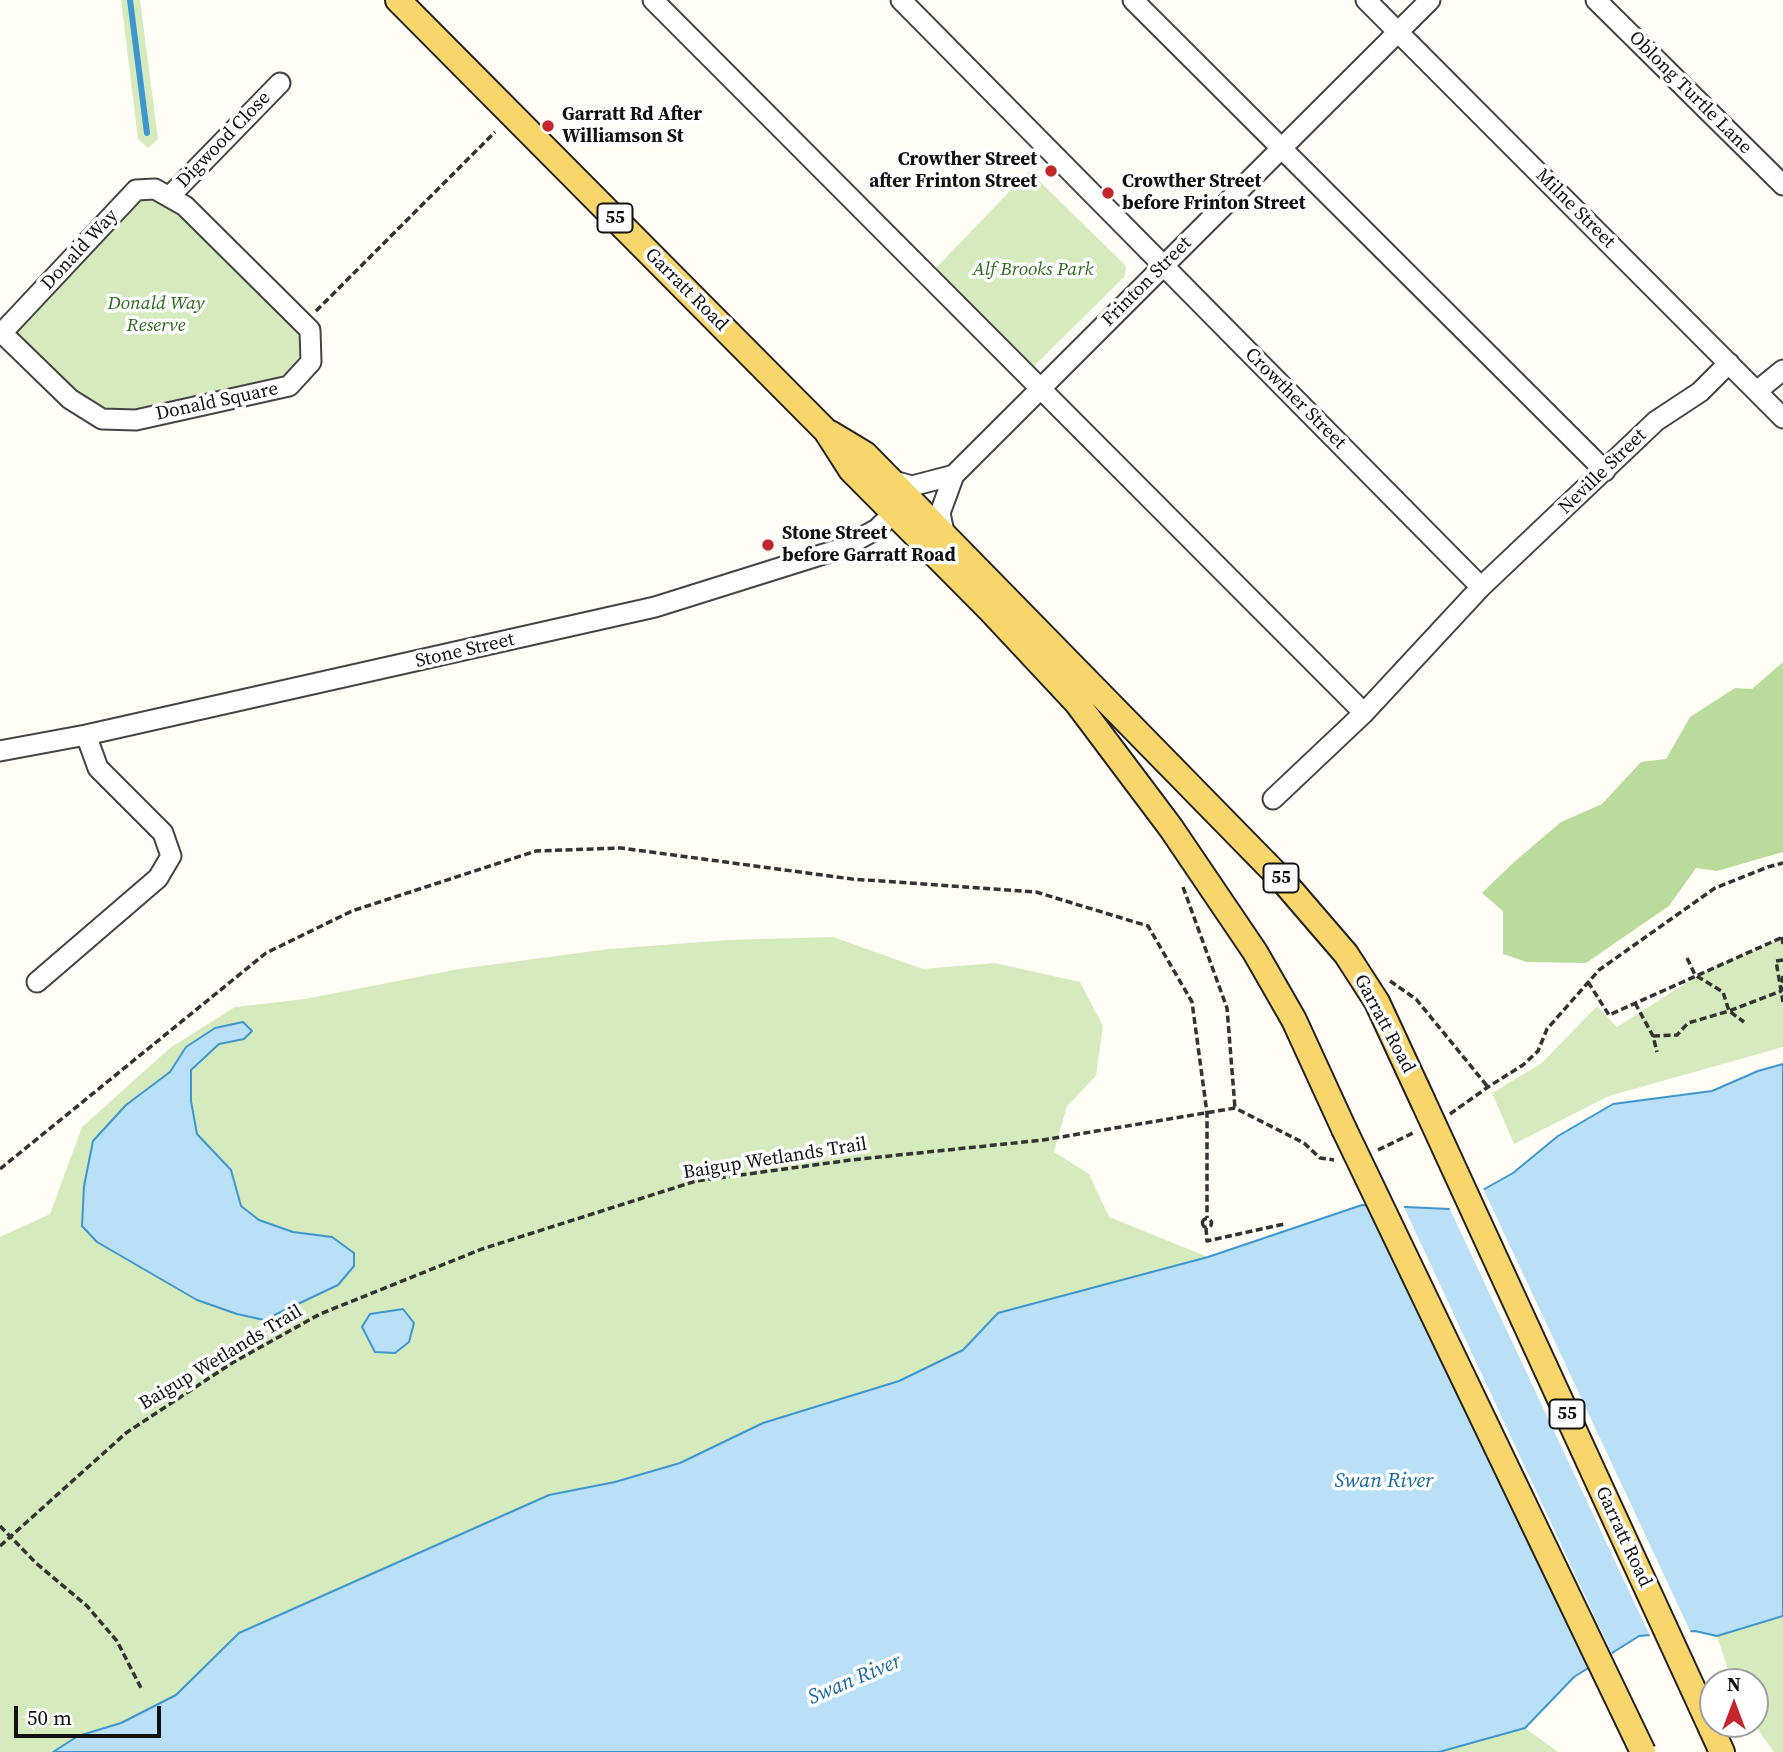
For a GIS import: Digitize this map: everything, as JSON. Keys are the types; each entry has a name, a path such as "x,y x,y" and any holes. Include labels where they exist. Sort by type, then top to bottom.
{"main road":[{"name":"Garratt Road","path":"404,2 826,430 851,470 944,533 1275,872 1346,954 1377,1002 1722,1752"},
{"name":"Garratt Road","path":"826,430 865,454 890,480 901,506 991,611 1077,704 1171,828 1255,952 1294,1020 1643,1752"}],"street":[{"path":"653,0 1364,713"},
{"name":"Crowther Street","path":"901,0 1481,587"},
{"path":"1133,0 1605,471"},
{"name":"Milne Street","path":"1366,0 1783,418"},
{"name":"Frinton Street","path":"944,533 940,513 954,475 1430,0"},
{"name":"Oblong Turtle Lane","path":"1596,0 1783,185"},
{"name":"Digwood Close","path":"169,197 280,83"},
{"name":"Donald Way","path":"1,334 136,190 155,189 169,197"},
{"path":"169,197 185,206 303,323"},
{"name":"Donald Square","path":"1,334 70,399 102,419 136,420 289,386 311,362 310,330 303,323"},
{"name":"Neville Street","path":"1481,587 1656,421 1700,392 1729,363"},
{"path":"1757,391 1783,370"},
{"path":"890,480 912,486 954,475"},
{"name":"Stone Street","path":"0,751 86,735 655,607 843,548 871,533 901,506"},
{"path":"1273,799 1364,713 1481,587"},
{"path":"37,982 158,878 172,856 163,833 98,768 86,735"}],"path":[{"path":"303,323 495,132"},
{"path":"0,1169 266,953 352,911 536,851 621,848 852,879 1036,892 1148,926 1192,1002 1207,1113 1207,1218 1202,1223 1206,1228 1207,1241 1284,1224"},
{"path":"1444,1117 1456,1112 1523,1065 1538,1051 1547,1029 1599,970 1715,888 1783,863"},
{"path":"1179,877 1227,1008 1235,1108 1304,1143 1320,1158 1338,1161"},
{"path":"1588,982 1609,1015 1783,937 1783,944"},
{"path":"1687,958 1695,975 1723,992 1729,1011 1744,1022"},
{"path":"1783,960 1776,961 1783,1002"},
{"path":"1385,976 1416,999 1488,1087"},
{"path":"1781,991 1783,976"},
{"path":"1653,1036 1677,1035 1688,1023 1781,991"},
{"path":"1635,1003 1653,1036 1657,1052"},
{"name":"Baigup Wetlands Trail","path":"0,1546 126,1433 232,1363 320,1314 482,1249 696,1181 851,1160 1043,1140 1235,1108"},
{"path":"1374,1152 1421,1129"},
{"path":"0,1525 36,1563 87,1606 102,1623 117,1641 141,1688"}],"green space":[{"path":"121,0 140,0 158,139 148,148 138,139"},
{"name":"Alf Brooks Park","path":"1029,171 1126,266 1125,276 1033,367 936,268"},
{"name":"Donald Way Reserve","path":"155,189 310,330 289,386 136,420 70,399 0,341 136,190"},
{"path":"1783,662 1783,852 1717,871 1696,868 1669,906 1586,963 1527,962 1503,954 1503,911 1482,893 1561,822 1602,804 1641,762 1666,759 1690,717 1735,688 1752,689"},
{"path":"833,937 923,969 995,963 1080,982 1103,1026 1096,1076 1067,1106 1054,1152 1089,1174 1109,1217 1208,1257 998,1313 963,1349 899,1381 763,1423 680,1463 615,1482 549,1495 239,1633 176,1695 121,1723 78,1736 53,1752 0,1752 0,1237 50,1214 82,1127 170,1048 235,1007 305,999 459,969 609,949 729,940"},
{"path":"1783,938 1783,1047 1609,1096 1514,1144 1492,1093 1542,1063 1597,1006 1617,1027 1705,971"},
{"path":"1783,1616 1783,1752 1774,1752 1764,1738 1769,1738 1769,1668 1727,1668 1717,1636"},
{"path":"1525,1728 1558,1752 1439,1752"}],"water":[{"path":"243,1022 252,1031 244,1039 219,1044 191,1070 191,1101 197,1134 231,1170 241,1206 259,1220 293,1232 332,1237 354,1253 354,1266 338,1285 264,1320 197,1300 97,1242 82,1226 84,1186 93,1141 126,1105 170,1072 186,1047 215,1028"},
{"name":"Swan River","path":"1783,1064 1783,1616 1717,1636 1695,1631 1639,1636 1574,1677 1525,1728 1439,1752 53,1752 78,1736 121,1723 176,1695 239,1633 549,1495 615,1482 680,1463 763,1423 899,1381 963,1350 998,1313 1208,1257 1362,1205 1449,1209 1513,1173 1558,1136 1613,1104 1712,1091 1758,1071"},
{"path":"403,1309 414,1323 409,1342 395,1353 375,1352 362,1327 370,1314"}],"pier":[{"path":"1482,1186 1692,1635 1651,1638 1448,1205"},
{"path":"1373,1202 1402,1203 1613,1656 1591,1670"}],"waterway":[{"path":"130,0 147,133"}],"place":[{"name":"Garratt Rd After Williamson St","path":"548,126"},
{"name":"Crowther Street after Frinton Street","path":"1051,171"},
{"name":"Crowther Street before Frinton Street","path":"1108,193"},
{"name":"Stone Street before Garratt Road","path":"768,545"}]}
